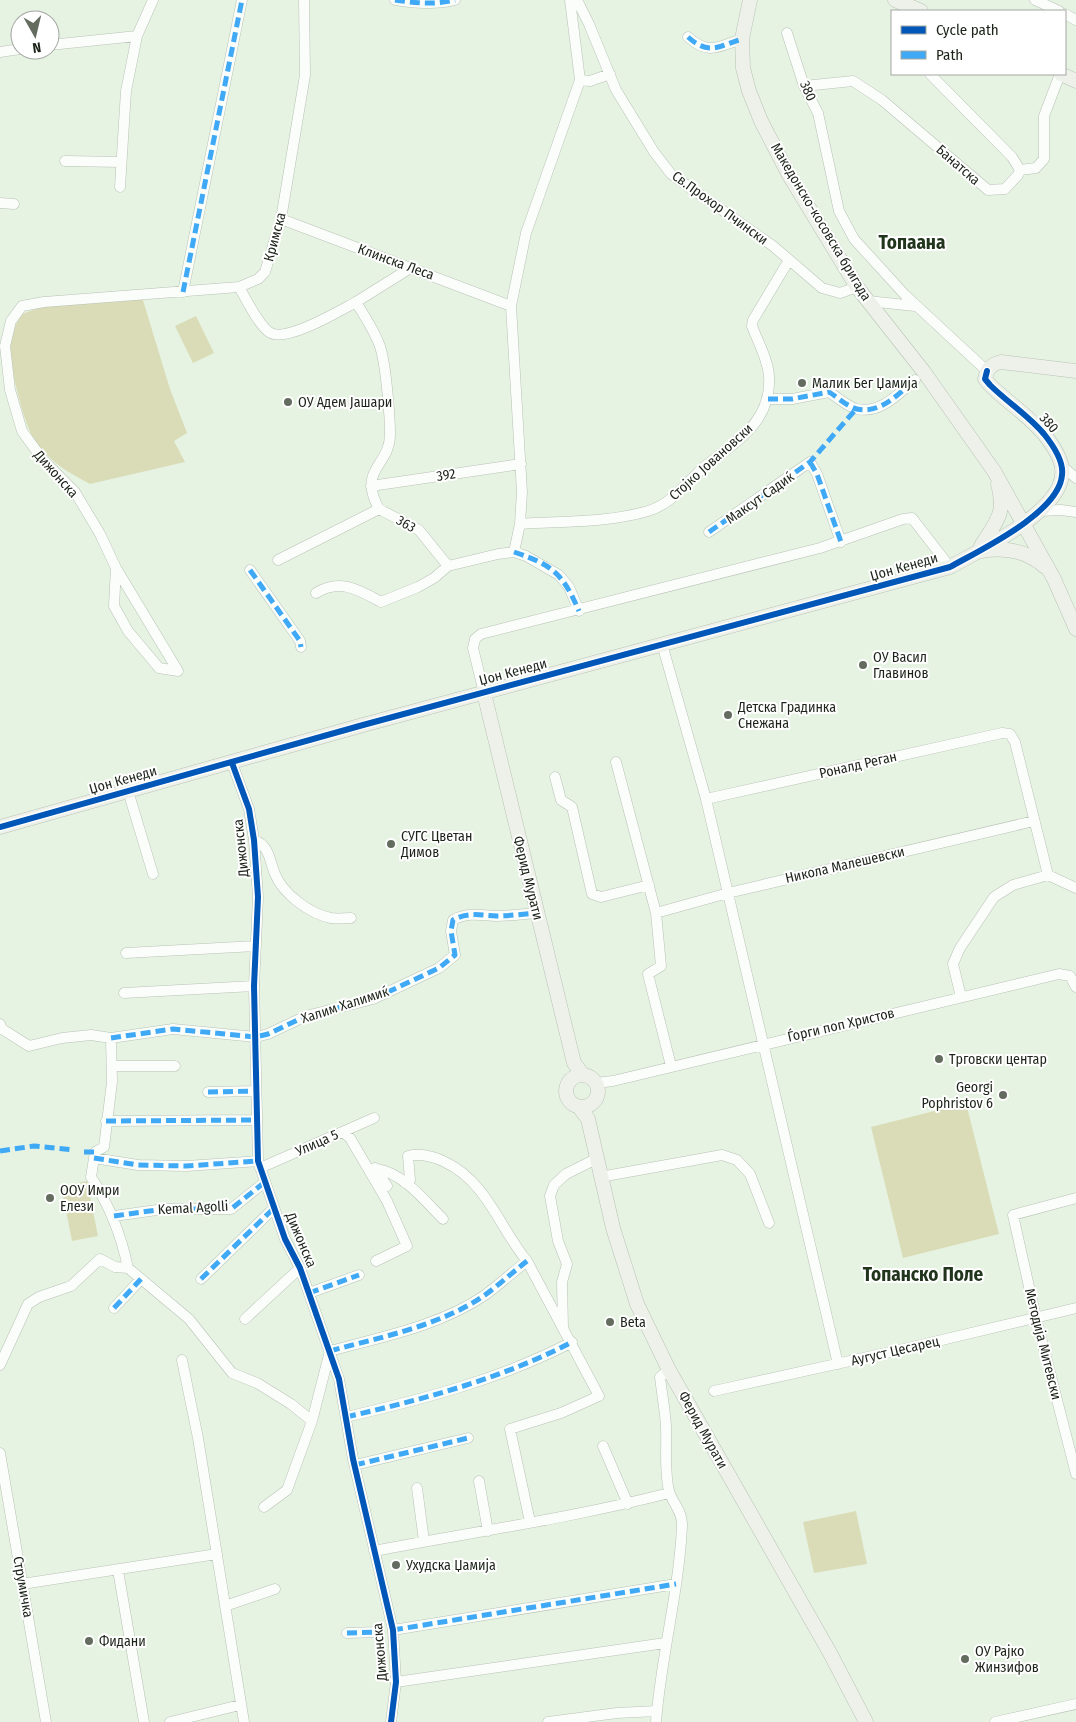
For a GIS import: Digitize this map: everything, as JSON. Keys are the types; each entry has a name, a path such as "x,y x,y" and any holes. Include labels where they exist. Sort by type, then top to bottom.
{"street":[{"path":"120,187 126,91 137,36 153,0"},
{"path":"183,292 242,0"},
{"name":"Кримска","path":"2,345 11,320 22,306 44,302 239,287 258,280 266,272 281,220 305,75 304,0"},
{"path":"395,0 444,3 455,0"},
{"path":"514,552 520,524 521,464 511,306 526,232 580,80 570,0"},
{"name":"Св.Прохор Пчински","path":"576,0 616,90 635,123 671,174 789,260 822,288 840,293 857,287"},
{"path":"895,0 919,10"},
{"path":"1035,0 1057,10"},
{"name":"Македонско-косовска бригада","path":"750,2 742,38 742,68 761,120 789,175 857,287 924,372 994,471 1051,573 1076,629"},
{"name":"380","path":"787,33 804,86 818,113 839,212 854,239 915,306 987,371 985,378 990,385 1045,435 1062,466"},
{"path":"60,45 137,36"},
{"path":"688,37 704,48 714,48 742,38"},
{"path":"580,80 590,81 610,74"},
{"path":"931,75 1012,158 1020,170 1036,168 1044,160 1044,116 1061,75"},
{"path":"1063,75 1076,81"},
{"name":"Банатска","path":"804,86 852,81 882,100 988,190 1006,190 1020,170"},
{"path":"65,161 121,162"},
{"path":"0,203 14,204"},
{"name":"Клинска Леса","path":"281,220 412,267 511,306"},
{"name":"Стојко Јовановски","path":"520,524 608,518 649,510 664,504 703,468 749,432 768,399 769,375 752,326 753,320 789,260"},
{"path":"239,287 267,331 276,336 287,335 356,302 412,267"},
{"path":"868,301 915,306"},
{"path":"278,560 380,509 371,486 372,476 388,444 390,426 381,349 356,302"},
{"name":"Дижонска","path":"2,345 13,405 22,431 43,460 75,492 100,534 116,568 178,671 159,668 128,631 114,606 116,568"},
{"path":"987,371 994,363 1001,362 1076,371"},
{"path":"768,399 792,399 830,392 856,409 868,408 885,405 915,380"},
{"name":"Максут Садиќ","path":"709,532 810,462 817,474 841,542"},
{"name":"392","path":"371,486 521,464"},
{"path":"1062,466 1076,478"},
{"path":"1024,522 1039,511 1056,494 1062,479 1062,466"},
{"path":"978,551 996,525 1001,512 1001,499 994,471"},
{"name":"363","path":"380,509 419,530 448,566"},
{"path":"1039,511 1061,510 1076,512"},
{"path":"484,693 473,648 473,642 478,636 841,542 890,523 912,518 950,567"},
{"name":"Џон Кенеди","path":"0,827 662,644 788,612 950,567 1024,522"},
{"path":"978,551 994,549 1021,552 1033,557 1051,573"},
{"path":"316,593 326,587 348,586 382,602 426,582 448,566 514,552 526,556 559,575 569,587 578,611"},
{"path":"250,570 300,641 301,647"},
{"path":"662,644 706,799 838,1364"},
{"name":"Ферид Мурати","path":"484,693 577,1077 565,1090 566,1095 572,1104 585,1106 600,1177 636,1304 669,1370 816,1628 866,1722"},
{"name":"Роналд Реган","path":"706,799 1002,733 1010,734 1015,742 1034,821"},
{"path":"616,762 656,913 661,966 648,974 671,1066"},
{"name":"Дижонска","path":"232,763 249,809 254,840 258,897 254,986 259,1164 286,1239 300,1268 339,1379 355,1466 393,1630 396,1682 391,1722"},
{"path":"555,777 561,800 572,807 592,894 602,897 649,886"},
{"path":"128,791 153,874"},
{"path":"1034,821 1048,875"},
{"name":"Никола Малешевски","path":"656,913 728,893 1034,821"},
{"path":"254,840 263,843 268,852 275,875 283,889 314,913 332,918 351,918"},
{"path":"962,997 953,964 960,948 994,897 1014,886 1048,875 1076,888"},
{"name":"Халим Халимиќ","path":"1,1029 29,1046 72,1037 91,1035 111,1038 173,1029 256,1036 268,1034 306,1016 373,999 439,968 455,955 451,931 453,920 459,917 476,914 496,916 536,913"},
{"path":"126,952 256,946"},
{"name":"Ѓорги поп Христов","path":"597,1087 671,1066 1059,974 1070,976 1076,987"},
{"path":"124,993 254,986"},
{"path":"111,1038 112,1082 104,1147 96,1152 91,1176 114,1216 123,1240 128,1268"},
{"path":"112,1066 175,1066"},
{"path":"577,1077 597,1087 585,1106"},
{"path":"208,1092 256,1091"},
{"name":"Улица 5","path":"94,1158 138,1165 259,1164 374,1118"},
{"path":"106,1121 257,1120"},
{"path":"343,1132 362,1159 387,1201 407,1246 376,1261"},
{"path":"405,1183 410,1180 408,1156 418,1154 437,1158 456,1167 475,1183 486,1196 514,1245 527,1261 563,1332 572,1342 599,1396 561,1413 510,1429 530,1522"},
{"path":"600,1177 722,1155 737,1160 750,1174 769,1223"},
{"path":"362,1159 376,1169 386,1186"},
{"path":"563,1332 562,1282 566,1264 558,1241 550,1196 554,1185 566,1174 596,1159"},
{"path":"376,1169 387,1171 405,1183 443,1219"},
{"name":"Kemal Agolli","path":"114,1216 164,1208 231,1209 265,1182"},
{"name":"Методија Митевски","path":"1076,1198 1013,1215 1036,1318 1076,1474"},
{"path":"201,1279 274,1208"},
{"path":"0,1365 28,1304 38,1297 71,1286 100,1259 115,1267 128,1268 190,1319 232,1374 257,1383 291,1404 312,1421"},
{"path":"264,1506 287,1490 312,1421 330,1351 410,1328 457,1310 484,1295 527,1261"},
{"path":"245,1320 300,1268"},
{"path":"309,1293 359,1275"},
{"path":"114,1308 141,1279"},
{"name":"Аугуст Цесарец","path":"714,1391 1076,1308"},
{"path":"346,1417 432,1396 492,1377 537,1360 572,1342"},
{"path":"182,1360 217,1554 244,1722"},
{"path":"548,1722 617,1713 657,1717 683,1523 676,1502 670,1493 666,1461 666,1426 660,1377 669,1370"},
{"path":"355,1466 468,1438"},
{"path":"603,1446 628,1504"},
{"name":"Струмичка","path":"0,1453 46,1722"},
{"path":"479,1481 488,1531"},
{"path":"417,1488 424,1541"},
{"path":"374,1551 530,1522 575,1516 670,1493"},
{"path":"22,1584 217,1554"},
{"path":"118,1570 144,1722"},
{"path":"393,1630 676,1584"},
{"path":"225,1606 275,1589"},
{"path":"347,1633 379,1632"},
{"path":"396,1682 666,1643"},
{"path":"995,1722 1076,1704"},
{"path":"170,1722 240,1706"}],"green space":[{"path":"142,297 170,389 187,433 174,441 185,462 90,484 54,461 41,449 31,434 14,378 10,352 11,335 22,314 44,306"},
{"path":"196,316 214,353 193,363 175,326"},
{"path":"966,1103 999,1234 903,1258 871,1127"},
{"path":"87,1181 98,1236 72,1241 61,1186"},
{"path":"856,1511 867,1564 814,1573 803,1522"}],"marked path":[{"path":"183,292 242,0"},
{"path":"395,0 425,3 455,0"},
{"path":"688,37 695,43 708,48 714,48 742,39"},
{"path":"768,399 792,399 829,392 857,409 874,409 889,402 915,380"},
{"path":"709,532 810,462 856,409"},
{"path":"810,462 817,474 841,542"},
{"path":"514,552 538,562 555,572 568,588 579,611"},
{"path":"250,570 300,641 301,647"},
{"path":"111,1038 173,1029 256,1037 268,1034 306,1016 373,999 439,968 455,955 451,931 453,920 458,917 536,913"},
{"path":"208,1092 256,1091"},
{"path":"106,1121 257,1120"},
{"path":"0,1151 34,1146 74,1150"},
{"path":"84,1152 95,1152"},
{"path":"94,1158 138,1165 186,1166 258,1161"},
{"path":"114,1216 164,1209 231,1209 265,1182"},
{"path":"201,1279 274,1208"},
{"path":"330,1351 430,1323 449,1315 485,1295 527,1261"},
{"path":"309,1293 359,1275"},
{"path":"114,1308 141,1279"},
{"path":"346,1417 462,1387 518,1367 572,1342"},
{"path":"355,1465 468,1438"},
{"path":"393,1630 676,1584"},
{"path":"347,1633 379,1632"}],"cycle path":[{"path":"0,827 363,725 950,567 1016,529 1033,516 1058,489 1062,475 1057,453 1044,434 990,385 985,379 987,371"},
{"path":"232,763 249,809 254,840 258,897 254,986 258,1161 285,1239 300,1268 339,1379 353,1459 393,1630 396,1682 391,1722"}],"place":[{"name":"Малик Бег Џамија","path":"802,383"},
{"name":"ОУ Адем Јашари","path":"288,402"},
{"name":"ОУ Васил Главинов","path":"863,665"},
{"name":"Детска Градинка Снежана","path":"728,715"},
{"name":"СУГС Цветан Димов","path":"391,844"},
{"name":"Трговски центар","path":"939,1059"},
{"name":"Georgi Pophristov 6","path":"1003,1095"},
{"name":"ООУ Имри Елези","path":"50,1198"},
{"name":"Beta","path":"610,1322"},
{"name":"Ухудска Џамија","path":"396,1565"},
{"name":"Фидани","path":"89,1641"},
{"name":"ОУ Рајко Жинзифов","path":"965,1659"}],"district":[{"name":"Топаана","path":"912,242"},
{"name":"Топанско Поле","path":"923,1274"}]}
